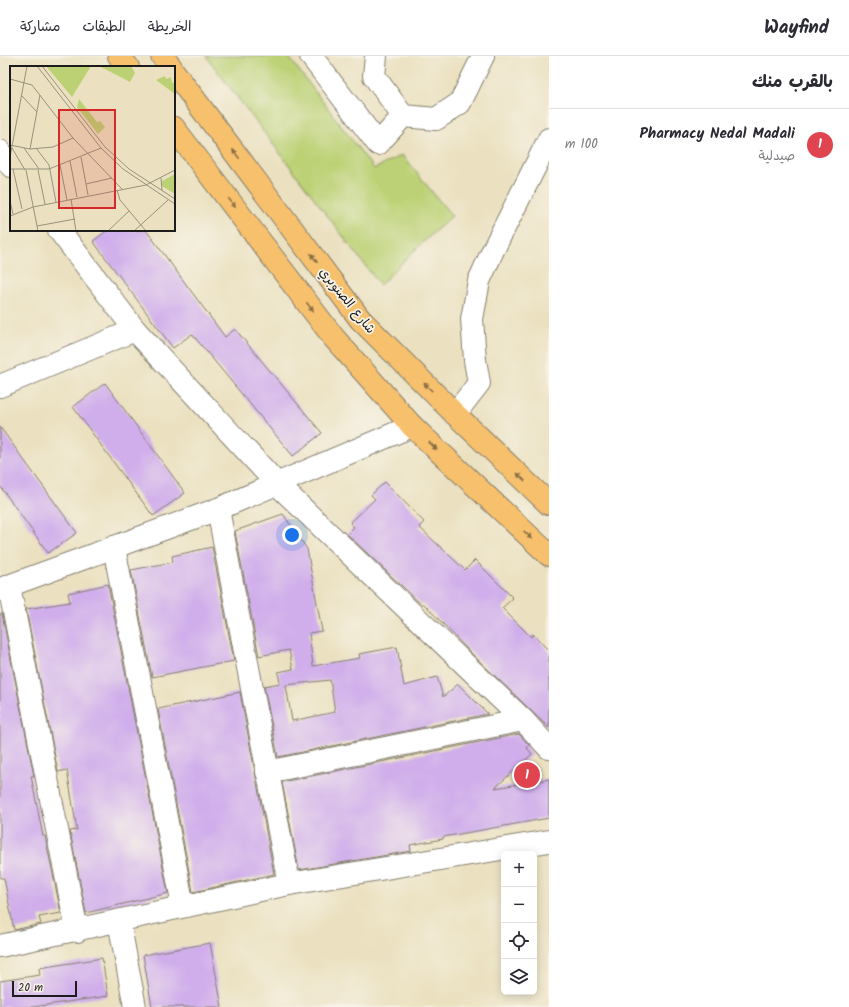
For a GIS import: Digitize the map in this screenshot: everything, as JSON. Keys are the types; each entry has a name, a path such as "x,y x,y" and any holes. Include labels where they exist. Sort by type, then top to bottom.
{"main road":[{"path":"119,56 127,66"},
{"path":"162,56 170,66"},
{"name":"شارع الصنوبري","path":"175,73 360,319 455,414 549,504"},
{"path":"175,129 334,338 412,426 549,555"}],"street":[{"path":"311,56 378,144 403,116"},
{"path":"376,56 374,76 403,116 436,119 460,103 483,56"},
{"path":"455,414 479,384 475,360 472,319 479,281 549,139"},
{"path":"0,151 10,165"},
{"path":"60,231 135,330 278,485 523,720 549,748"},
{"path":"0,386 135,330"},
{"path":"77,931 4,587 218,509 278,485 412,426"},
{"path":"218,509 289,884"},
{"path":"114,547 183,906"},
{"path":"267,772 523,720"},
{"path":"0,946 77,931 183,906 289,884 549,841"},
{"path":"119,921 135,1007"}],"green space":[{"path":"206,56 288,56 374,169 402,155 452,216 421,244 380,285"}],"building":[{"path":"107,231 147,231 225,337 235,329 322,433 293,456 192,334 173,348 93,241"},
{"path":"105,383 185,493 153,516 73,407"},
{"path":"0,427 77,533 48,553 0,486"},
{"path":"385,482 424,522 419,527 465,570 475,560 513,598 502,608 531,637 533,634 549,651 549,728 469,651 423,603 422,605 347,534 354,527 350,523 375,499 371,495"},
{"path":"283,514 307,549 322,631 309,633 313,666 360,658 359,654 397,647 404,686 437,677 443,697 458,684 488,714 278,757 264,686 280,683 278,672 293,669 289,650 259,656 235,531","holes":["330,680 335,712 292,721 286,685"]},
{"path":"212,547 234,661 152,677 131,570 173,562 172,556"},
{"path":"108,584 168,893 86,913 70,831 77,830 67,770 58,772 26,609 70,602 68,593"},
{"path":"0,614 2,614 34,776 31,776 43,836 45,836 61,913 39,917 41,924 14,930 4,878 0,878"},
{"path":"240,692 274,874 193,892 158,709"},
{"path":"519,734 529,745 527,748 532,754 495,788 549,779 549,818 443,837 443,839 410,845 411,851 299,870 282,782"},
{"path":"210,943 222,1007 152,1007 143,955"},
{"path":"102,958 108,996 33,1007 0,1007 0,981 40,975 39,968"}],"place":[{"name":"Pharmacy Nedal Madali","path":"527,775"}]}
